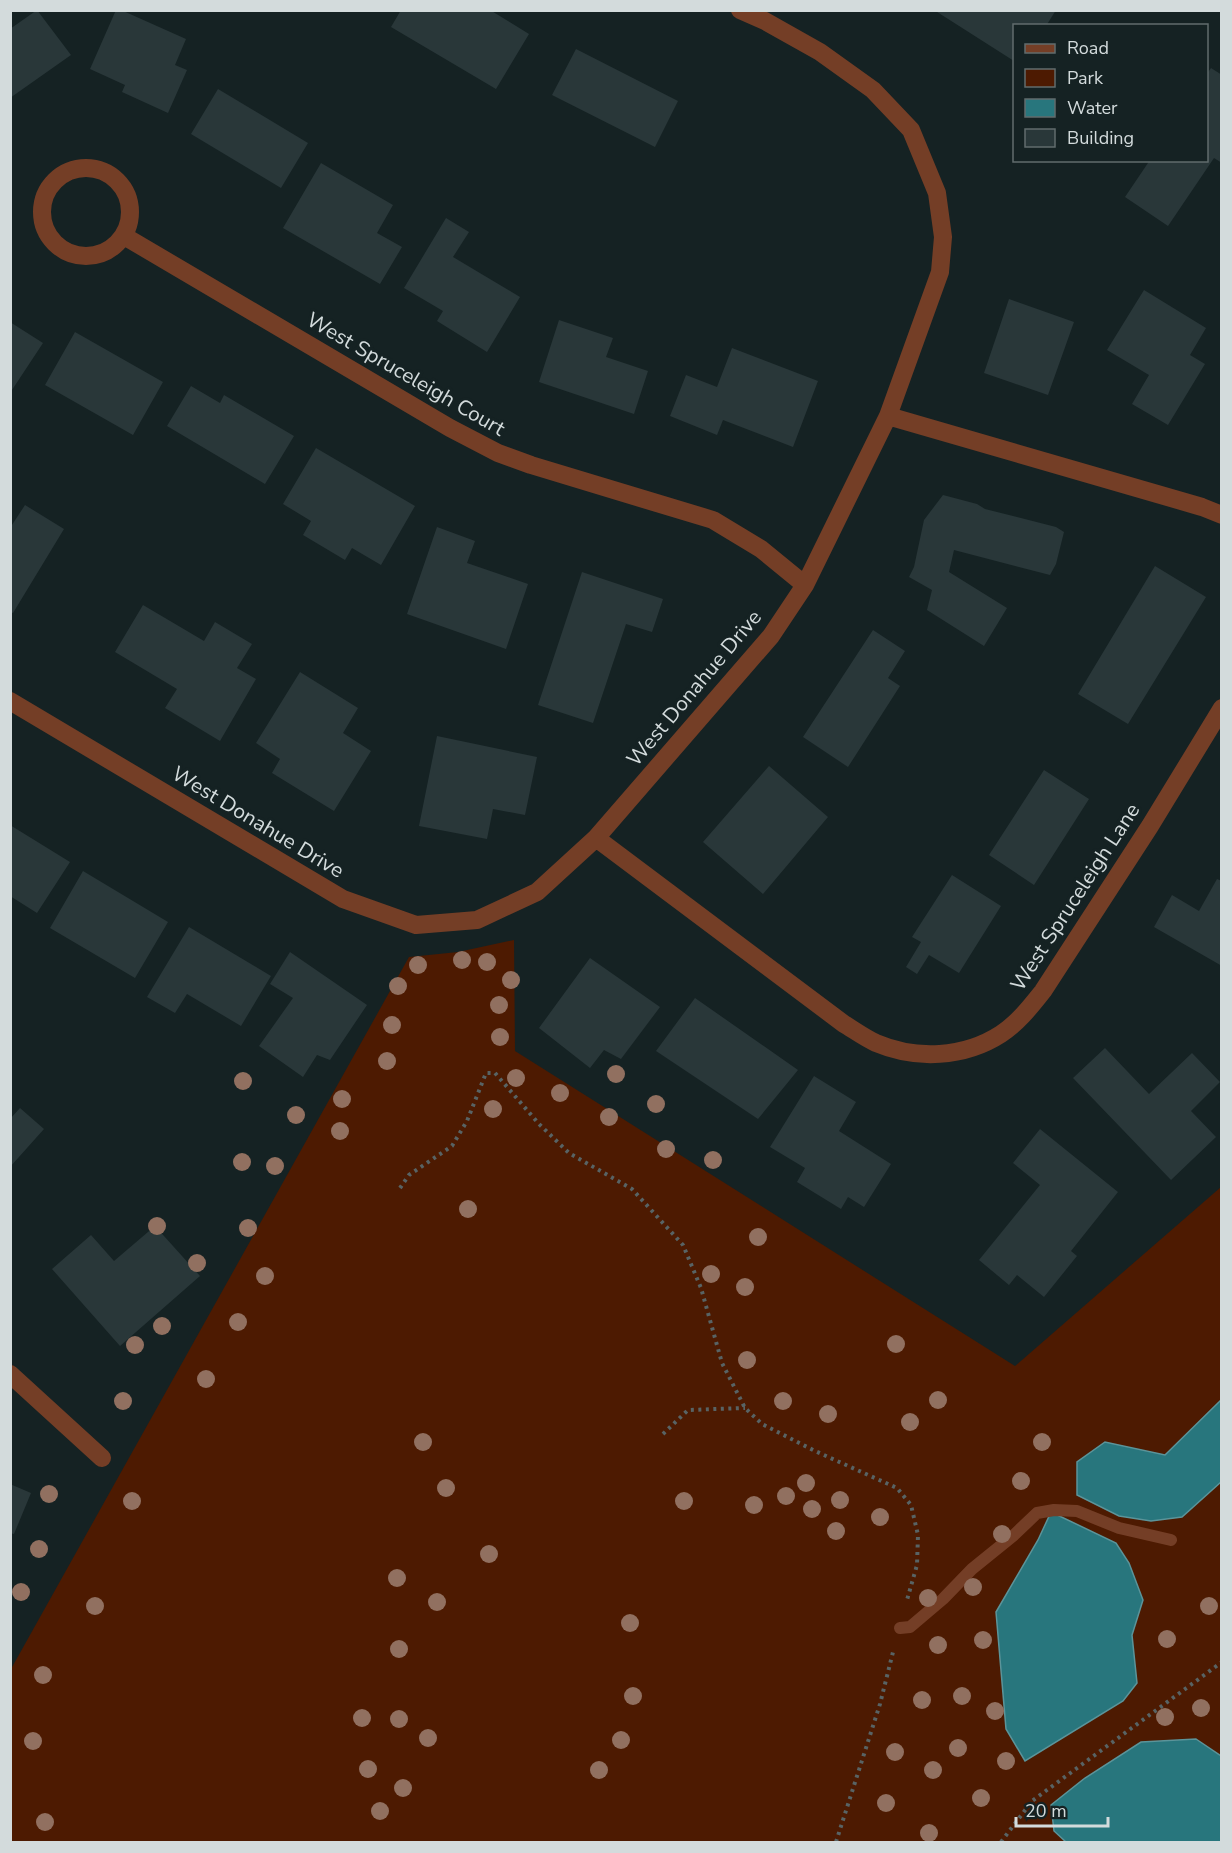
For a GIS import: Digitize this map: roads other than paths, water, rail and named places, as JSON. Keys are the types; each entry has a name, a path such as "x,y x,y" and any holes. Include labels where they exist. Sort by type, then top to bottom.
{"street":[{"name":"West Donahue Drive","path":"10,701 343,899 416,925 477,920 537,892 596,838 771,636 805,585 888,416 940,272 943,237 937,193 911,130 873,90 820,52 765,21 740,10"},
{"path":"77,168 92,168 106,172 118,181 127,193 130,222 124,236 114,247 101,254 87,257 59,248 49,237 43,224 41,210 44,195 52,183 63,174 77,168"},
{"name":"West Spruceleigh Court","path":"124,236 450,428 498,453 713,520 760,549 805,585"},
{"path":"888,416 1202,507 1221,515"},
{"name":"West Spruceleigh Lane","path":"596,838 844,1024 876,1043 913,1054 941,1054 970,1048 1001,1034 1043,991 1144,836 1221,708"},
{"path":"10,1374 102,1458"}],"lane":[{"path":"900,1628 910,1627 1036,1513 1054,1510 1077,1511 1119,1528 1171,1540"}],"water":[{"path":"1221,1400 1221,1482 1182,1517 1151,1521 1119,1516 1077,1495 1077,1462 1105,1442 1165,1455"},
{"path":"1051,1512 1116,1543 1129,1563 1143,1600 1132,1635 1137,1683 1123,1701 1025,1761 1006,1729 996,1612 1038,1540"},
{"path":"1196,1739 1221,1756 1221,1842 1066,1842 1054,1831 1051,1805 1085,1778 1141,1742"}]}
